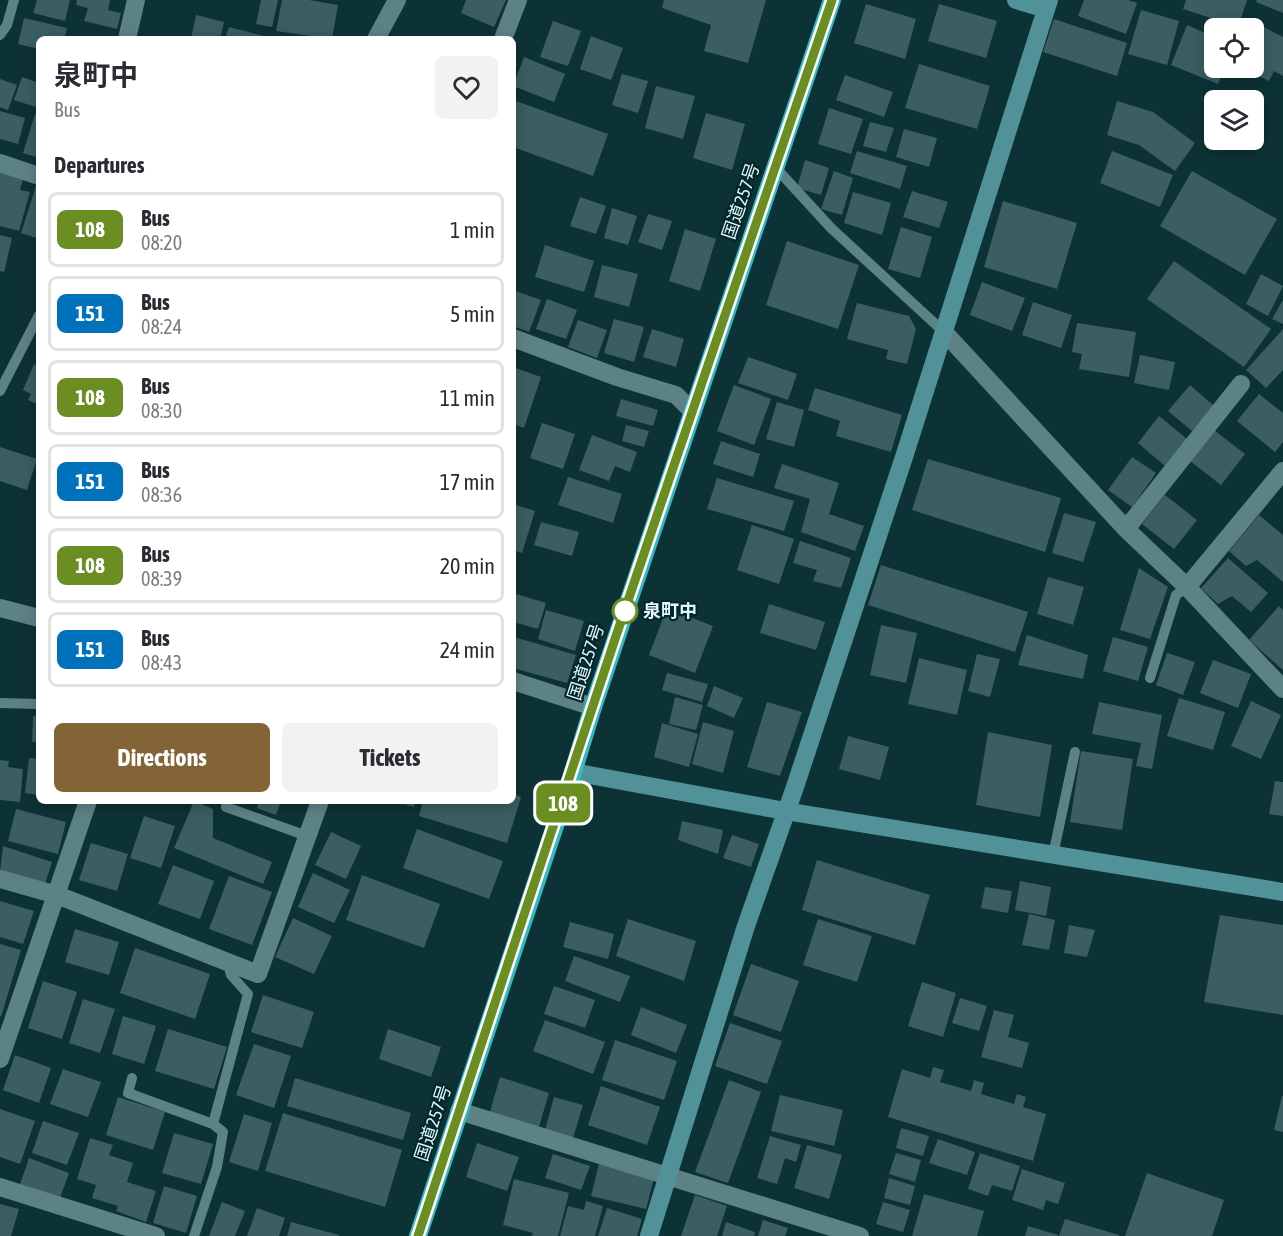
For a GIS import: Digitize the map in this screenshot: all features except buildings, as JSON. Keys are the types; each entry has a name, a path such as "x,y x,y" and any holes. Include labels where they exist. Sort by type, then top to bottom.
{"highway":[{"name":"国道257号","path":"418,1236 692,411 832,0"}],"street":[{"path":"128,36 136,0"},
{"path":"378,36 397,0"},
{"path":"505,36 518,0"},
{"path":"649,1236 735,958 795,787 1049,3 1016,0"},
{"path":"0,163 36,175"},
{"path":"944,332 1126,529 1187,588 1283,689"},
{"path":"516,339 616,377 676,395 692,411"},
{"path":"1126,529 1241,384"},
{"path":"1187,588 1283,471"},
{"path":"0,608 36,617"},
{"path":"516,682 593,707"},
{"path":"573,772 785,811 1283,892"},
{"path":"0,1059 4,1035 57,895 87,804"},
{"path":"0,879 57,895 258,974 319,804"},
{"path":"459,1111 668,1174 860,1236"},
{"path":"0,1187 156,1236"}],"lane":[{"path":"0,35 7,26 14,0"},
{"path":"775,167 831,228 944,332"},
{"path":"0,391 36,321"},
{"path":"1150,678 1176,595 1187,588"},
{"path":"0,704 36,704"},
{"path":"1053,855 1075,752"},
{"path":"226,804 226,807 307,836"},
{"path":"213,1124 248,994 231,975 227,962"},
{"path":"132,1078 128,1093 213,1124 223,1132 216,1167 195,1236"}],"bus line":[{"name":"108","path":"418,1236 615,639 832,0"}],"place":[{"name":"泉町中","path":"625,611"}]}
